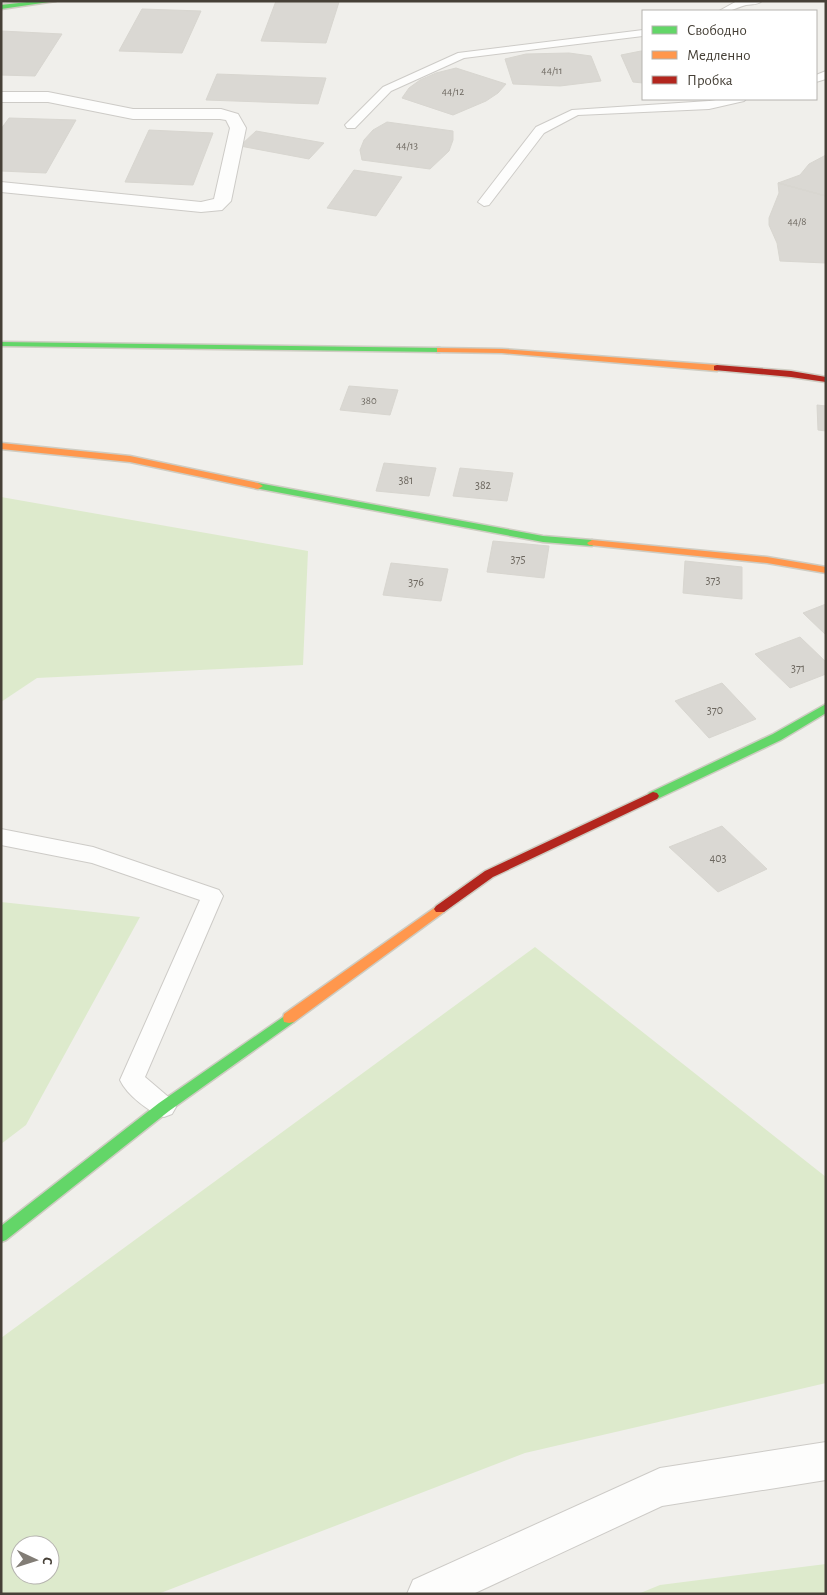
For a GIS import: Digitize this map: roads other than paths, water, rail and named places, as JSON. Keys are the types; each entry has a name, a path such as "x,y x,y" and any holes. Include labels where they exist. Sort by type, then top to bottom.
{"street":[{"path":"1,7 53,1"},
{"path":"1,97 48,97 133,114 221,114 232,117 238,128 222,201 216,206 192,206 1,187"},
{"path":"1,344 502,351 790,374 826,380"},
{"path":"1,446 130,459 314,498 543,539 757,559 826,570"},
{"path":"1,1235 164,1107 489,874 777,737 826,708"},
{"path":"427,1594 660,1487 826,1461"}],"lane":[{"path":"726,10 744,2 757,1"},
{"path":"351,125 387,90 462,55 642,33"},
{"path":"484,202 540,130 576,112 710,105 735,100"},
{"path":"1,837 94,855 212,896 132,1080 164,1107"}]}
